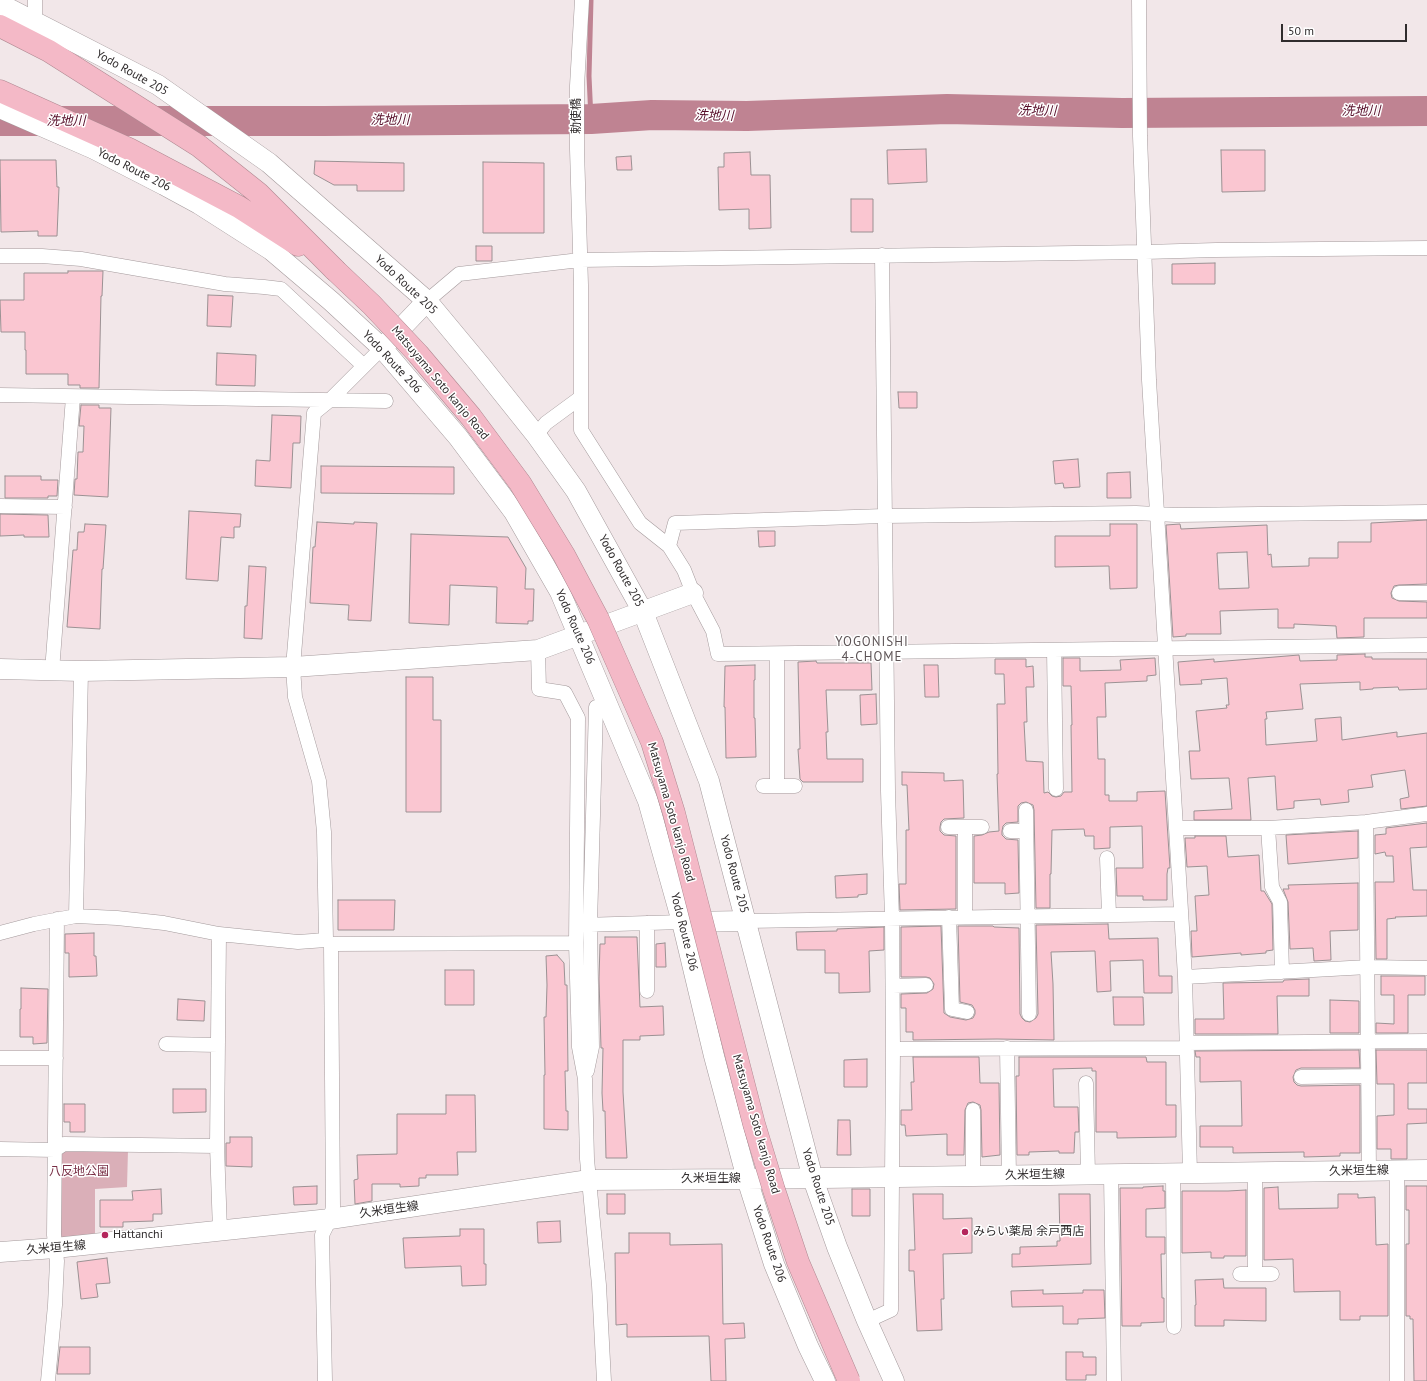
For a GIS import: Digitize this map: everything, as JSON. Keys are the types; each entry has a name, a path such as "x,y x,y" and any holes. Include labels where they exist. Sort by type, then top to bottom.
{"highway":[{"path":"0,26 49,51 199,146 258,193 335,270"},
{"path":"0,90 129,149 239,207 335,270"},
{"name":"Matsuyama Soto kanjo Road","path":"335,270 372,305 418,354 471,417 524,490 564,555 598,619 652,742 674,813 754,1124 774,1190 798,1262 849,1381"}],"street":[{"path":"35,0 35,21"},
{"name":"勅使橋","path":"582,0 577,91 581,285 581,430 640,523 669,546 684,570 693,593 713,631 718,654 777,654"},
{"path":"1139,0 1140,132 1149,380 1185,977 1187,1045 1174,1327"},
{"name":"Yodo Route 205","path":"0,4 158,85 270,163 427,301 536,435 576,491 643,612 709,781 813,1178 837,1247 867,1321 894,1381"},
{"name":"Yodo Route 206","path":"0,108 94,150 164,185 199,204 271,250 331,301 382,348 458,436 514,512 560,592 648,800 682,922 714,1056 747,1179 774,1264 808,1346 825,1381"},
{"path":"325,1381 322,1235 330,1219 333,1207 328,942 324,832 319,781 295,697 293,667 314,413 330,400 427,301 460,274 580,260 1427,248"},
{"path":"867,1321 891,1310 894,1048 888,791 882,255"},
{"path":"0,256 42,256 81,259 226,284 281,290 364,366"},
{"path":"0,395 386,401"},
{"path":"52,671 73,397"},
{"path":"536,435 546,423 580,398"},
{"path":"0,506 65,507"},
{"path":"669,546 675,523 884,516 1427,512"},
{"path":"0,669 81,671 293,667 538,650 693,593"},
{"path":"1399,593 1427,594"},
{"path":"777,786 777,654 1427,645"},
{"path":"538,650 539,689 565,693 578,718 576,943 579,1047 585,1080 587,1159 599,1285 604,1381"},
{"path":"1054,650 1056,788"},
{"path":"76,916 81,671"},
{"path":"585,1080 592,1047 590,924 596,707"},
{"path":"763,786 794,786"},
{"path":"1026,810 1029,1014"},
{"path":"1176,828 1268,828 1366,822 1427,814"},
{"path":"1366,822 1369,1171"},
{"path":"948,827 982,827"},
{"path":"965,827 965,917"},
{"path":"1268,828 1272,887 1280,902 1282,972"},
{"path":"1010,831 1026,831"},
{"path":"1108,858 1109,916"},
{"path":"576,925 892,918 1181,914"},
{"path":"0,933 57,919 76,916 117,918 164,923 218,934 298,942 576,943"},
{"path":"949,917 952,1009 967,1012"},
{"path":"48,1381 55,1305 57,1261 54,1235 57,919"},
{"path":"647,923 647,991"},
{"path":"218,934 217,1146 220,1231"},
{"path":"1185,977 1368,967 1427,968"},
{"path":"893,986 926,986"},
{"path":"894,1048 1007,1048 1427,1041"},
{"path":"166,1044 218,1046"},
{"path":"1007,1048 1010,1176"},
{"path":"0,1058 56,1058"},
{"path":"1301,1077 1368,1076"},
{"path":"1086,1083 1088,1175"},
{"path":"973,1110 973,1176"},
{"path":"0,1148 55,1150 64,1144 217,1146"},
{"path":"1397,1170 1397,1381"},
{"name":"久米垣生線","path":"0,1252 55,1248 330,1219 589,1180 1111,1175 1427,1170"},
{"path":"1255,1172 1255,1274"},
{"path":"1111,1175 1114,1381"},
{"path":"1240,1274 1272,1274"}],"green space":[{"name":"八反地公園","path":"64,1150 128,1150 127,1187 95,1189 95,1237 57,1237 58,1153"}],"building":[{"path":"926,149 927,182 888,184 887,150"},
{"path":"1221,150 1265,150 1265,191 1222,192"},
{"path":"750,152 751,175 770,175 771,228 749,229 749,209 719,210 718,167 724,167 724,153"},
{"path":"631,156 632,170 617,170 616,157"},
{"path":"0,160 56,160 57,187 59,187 57,236 38,236 38,231 1,232"},
{"path":"315,161 404,163 404,191 357,191 357,185 334,185 314,174"},
{"path":"483,162 544,163 544,233 483,233"},
{"path":"851,199 873,199 873,232 851,232"},
{"path":"476,246 492,246 492,261 476,261"},
{"path":"1215,263 1215,284 1172,284 1172,264"},
{"path":"68,271 103,271 99,388 80,388 80,385 68,385 68,374 26,374 25,332 1,332 0,300 24,300 24,273 68,273"},
{"path":"208,295 233,296 231,327 207,326"},
{"path":"217,353 256,355 255,386 216,385"},
{"path":"898,392 917,392 917,408 899,408"},
{"path":"81,405 99,405 99,408 111,408 108,497 74,495 75,479 77,479 78,452 83,452 84,426 79,426"},
{"path":"272,415 301,416 300,443 293,443 291,488 255,486 256,460 270,461"},
{"path":"1078,459 1080,487 1064,488 1063,483 1055,484 1053,461"},
{"path":"321,466 454,467 454,494 321,493"},
{"path":"1130,472 1131,498 1107,498 1107,473"},
{"path":"5,476 41,476 41,480 58,480 57,496 48,496 48,498 5,498"},
{"path":"189,511 241,514 240,527 234,527 234,538 221,537 218,581 186,579"},
{"path":"0,514 48,515 49,537 24,537 24,535 0,536"},
{"path":"1427,520 1427,584 1394,586 1391,593 1392,598 1399,601 1427,602 1427,618 1364,618 1364,637 1337,638 1336,626 1294,624 1294,628 1278,628 1278,609 1220,611 1221,634 1186,634 1186,636 1173,637 1166,525 1180,524 1181,529 1267,525 1268,555 1271,554 1272,567 1309,566 1309,558 1338,558 1338,542 1371,542 1371,523","holes":["1247,552 1249,588 1219,589 1217,553"]},
{"path":"317,522 354,524 354,522 377,523 371,621 348,620 349,605 310,603 313,547 315,547"},
{"path":"85,524 106,525 102,569 100,629 67,627 73,550 77,550 78,532 84,532"},
{"path":"1110,524 1137,524 1137,588 1110,589 1109,566 1055,567 1055,536 1110,536"},
{"path":"758,531 775,531 775,546 759,547"},
{"path":"411,534 508,537 526,568 525,589 534,589 533,621 528,621 528,624 496,623 497,587 450,585 449,625 409,623"},
{"path":"249,566 266,567 262,639 244,638 245,606 247,606"},
{"path":"1365,654 1365,657 1372,657 1372,659 1427,659 1427,689 1399,690 1398,687 1360,690 1360,682 1300,684 1303,709 1266,712 1266,745 1317,741 1315,719 1341,717 1342,740 1397,732 1397,737 1427,733 1427,806 1401,809 1400,799 1409,797 1405,770 1371,775 1373,787 1348,790 1349,802 1321,805 1320,799 1294,801 1294,808 1277,810 1275,776 1248,778 1251,820 1194,820 1194,811 1232,809 1229,778 1191,779 1189,751 1200,751 1196,711 1227,708 1226,705 1229,705 1227,678 1201,680 1202,684 1180,685 1178,662 1214,659 1214,662 1299,655 1300,661 1337,660 1337,655"},
{"path":"1063,658 1080,658 1080,671 1121,670 1120,660 1155,658 1156,675 1147,676 1147,681 1105,683 1106,717 1097,717 1098,759 1105,759 1105,795 1109,795 1109,801 1137,801 1137,792 1165,791 1170,868 1168,868 1167,874 1167,900 1143,900 1143,896 1117,896 1116,868 1143,868 1142,826 1110,827 1110,848 1094,849 1094,836 1085,836 1084,829 1052,830 1050,908 1036,908 1034,810 1033,805 1026,802 1021,803 1018,806 1018,822 1006,823 1003,826 1002,831 1002,835 1006,839 1018,840 1019,893 1005,894 1005,883 974,883 974,836 999,831 997,704 1005,704 1004,674 995,674 995,659 1026,659 1026,667 1033,666 1034,687 1026,687 1027,722 1024,722 1026,761 1043,762 1044,793 1048,792 1052,796 1056,797 1061,796 1064,792 1072,792 1071,686 1063,686"},
{"path":"816,661 817,663 871,663 872,690 826,690 828,732 826,732 827,759 863,759 863,782 803,782 800,779 798,749 800,749 798,662"},
{"path":"755,665 754,718 756,757 726,758 724,707 725,666"},
{"path":"924,665 938,665 939,697 925,697"},
{"path":"406,677 433,677 433,720 441,720 441,812 406,812"},
{"path":"876,694 877,724 861,725 860,695"},
{"path":"902,772 944,773 944,781 963,780 964,818 944,819 941,822 940,827 940,831 944,835 956,836 956,909 900,910 899,884 906,884 906,830 909,830 907,785 902,785"},
{"path":"1427,823 1427,847 1410,848 1413,890 1427,890 1427,916 1395,917 1396,918 1387,919 1387,959 1376,959 1375,882 1394,882 1393,856 1386,856 1385,852 1375,854 1375,835 1386,834 1386,828"},
{"path":"1358,831 1358,858 1288,864 1286,835"},
{"path":"1195,836 1226,836 1228,857 1259,855 1261,891 1264,891 1272,904 1273,950 1266,951 1266,953 1241,955 1241,953 1192,957 1191,931 1197,931 1195,896 1209,895 1207,866 1187,867 1185,838 1195,838"},
{"path":"867,874 867,894 858,895 858,897 836,898 835,876"},
{"path":"1358,883 1358,930 1330,931 1331,960 1314,961 1313,948 1290,949 1288,902 1283,889 1289,889 1288,885"},
{"path":"338,900 395,900 394,930 338,930"},
{"path":"1108,924 1109,939 1158,938 1159,976 1172,976 1172,993 1144,993 1143,960 1110,961 1111,991 1097,992 1095,951 1051,952 1054,1040 913,1040 913,1032 906,1032 906,1008 901,1008 901,994 927,993 933,989 934,984 930,978 926,977 901,977 901,927 941,926 944,1013 950,1017 966,1020 973,1018 975,1010 972,1005 960,1002 958,926 1019,928 1020,1014 1025,1021 1030,1022 1036,1018 1038,1014 1036,925"},
{"path":"884,927 884,950 869,951 870,992 839,993 839,973 825,973 825,950 797,950 796,932 837,931 837,929"},
{"path":"94,933 94,956 96,956 97,976 69,977 69,953 65,953 65,934"},
{"path":"605,937 637,937 640,1007 663,1006 664,1035 640,1036 640,1040 623,1040 623,1092 627,1158 606,1158 605,1111 603,1111 602,1093 603,1048 601,1048 599,979 600,944 605,944"},
{"path":"665,943 666,967 656,967 656,944"},
{"path":"557,955 564,963 565,985 567,985 568,1071 565,1071 568,1130 544,1129 544,1017 546,1017 547,985 546,956"},
{"path":"445,970 474,970 474,1005 445,1005"},
{"path":"1381,976 1425,976 1425,995 1408,995 1408,1033 1376,1033 1376,1023 1394,1024 1394,995 1381,995"},
{"path":"1309,979 1309,996 1277,996 1278,1034 1195,1034 1195,1019 1224,1019 1223,983 1283,982 1284,980"},
{"path":"21,988 48,989 47,1043 33,1044 33,1037 20,1037"},
{"path":"1113,997 1143,997 1144,1025 1114,1025"},
{"path":"178,999 205,1001 204,1021 177,1020"},
{"path":"1330,1000 1359,1001 1359,1033 1330,1033"},
{"path":"1359,1050 1360,1068 1301,1068 1296,1070 1293,1077 1294,1082 1301,1086 1360,1085 1360,1153 1340,1153 1340,1156 1304,1157 1304,1152 1233,1153 1233,1147 1200,1147 1200,1126 1242,1126 1241,1081 1200,1082 1200,1057 1196,1057 1195,1051"},
{"path":"1376,1050 1427,1050 1427,1083 1408,1083 1408,1109 1427,1109 1427,1123 1407,1124 1407,1159 1391,1159 1391,1149 1377,1149 1377,1116 1394,1115 1394,1084 1377,1084"},
{"path":"913,1057 979,1057 980,1083 999,1083 1000,1155 982,1157 981,1110 980,1105 973,1102 968,1103 965,1110 964,1155 947,1155 947,1134 906,1136 905,1125 901,1125 901,1110 912,1110 911,1082 914,1082"},
{"path":"1019,1057 1146,1057 1147,1062 1166,1062 1166,1105 1176,1105 1176,1137 1117,1138 1117,1132 1096,1132 1096,1071 1092,1071 1092,1068 1053,1069 1054,1107 1078,1107 1079,1132 1075,1132 1074,1153 1059,1153 1059,1151 1029,1152 1029,1155 1017,1155 1016,1076 1019,1076"},
{"path":"867,1059 867,1087 844,1087 844,1060"},
{"path":"173,1089 206,1089 206,1112 173,1113"},
{"path":"446,1095 475,1095 476,1152 457,1152 458,1175 426,1175 426,1178 419,1178 419,1186 400,1187 400,1184 372,1184 372,1201 355,1204 354,1180 358,1179 357,1155 397,1154 397,1114 446,1114"},
{"path":"64,1104 85,1104 85,1132 70,1132 70,1122 64,1122"},
{"path":"838,1120 850,1120 851,1155 837,1155"},
{"path":"230,1137 252,1137 252,1167 226,1166 226,1143 230,1143"},
{"path":"317,1186 317,1204 294,1205 293,1187"},
{"path":"1163,1186 1163,1191 1165,1191 1165,1208 1146,1209 1146,1237 1165,1237 1165,1254 1161,1254 1164,1322 1141,1323 1141,1326 1122,1326 1120,1188"},
{"path":"1406,1186 1427,1186 1427,1381 1414,1381 1413,1319 1410,1319 1410,1316 1406,1316 1406,1244 1409,1244 1409,1210 1406,1210"},
{"path":"1278,1187 1279,1209 1338,1208 1338,1194 1358,1194 1358,1198 1375,1197 1376,1245 1388,1244 1388,1316 1360,1316 1360,1320 1340,1320 1340,1291 1294,1292 1293,1259 1264,1260 1264,1188"},
{"path":"161,1189 162,1214 153,1214 153,1221 123,1222 123,1227 100,1227 100,1200 133,1200 132,1191"},
{"path":"852,1189 870,1189 870,1216 852,1216"},
{"path":"1246,1190 1246,1256 1224,1256 1224,1258 1211,1258 1211,1252 1182,1253 1182,1191"},
{"path":"607,1194 625,1194 625,1214 607,1214"},
{"path":"913,1194 943,1194 943,1219 972,1218 972,1253 943,1254 944,1299 941,1299 942,1330 917,1331 914,1271 909,1271 909,1250 915,1250"},
{"path":"1059,1194 1090,1194 1091,1264 1012,1267 1012,1254 1020,1254 1020,1247 1057,1246 1057,1241 1060,1241"},
{"path":"560,1221 561,1242 538,1243 537,1222"},
{"path":"460,1229 484,1229 484,1264 486,1264 486,1285 462,1286 461,1266 405,1268 403,1238 460,1236"},
{"path":"629,1233 670,1233 670,1245 722,1244 723,1324 744,1323 745,1338 725,1339 726,1381 711,1381 709,1336 627,1337 627,1324 616,1325 615,1253 629,1253"},
{"path":"107,1258 110,1283 96,1284 98,1297 81,1299 77,1262"},
{"path":"1223,1279 1224,1288 1266,1288 1266,1321 1224,1320 1224,1326 1195,1326 1195,1280"},
{"path":"1043,1290 1043,1294 1083,1293 1083,1290 1104,1290 1105,1318 1078,1319 1078,1324 1063,1324 1063,1306 1012,1307 1011,1291"},
{"path":"60,1347 90,1347 90,1374 57,1374"},
{"path":"1066,1352 1083,1352 1083,1357 1096,1357 1096,1375 1086,1375 1086,1380 1066,1380"}],"waterway":[{"path":"591,0 589,76 591,119"},
{"name":"洗地川","path":"0,121 591,119 652,115 747,116 947,109 1122,113 1427,111"}],"place":[{"name":"みらい薬局 余戸西店","path":"965,1232"},
{"name":"Hattanchi","path":"105,1235"}],"district":[{"name":"YOGONISHI 4-CHOME","path":"872,650"}]}
